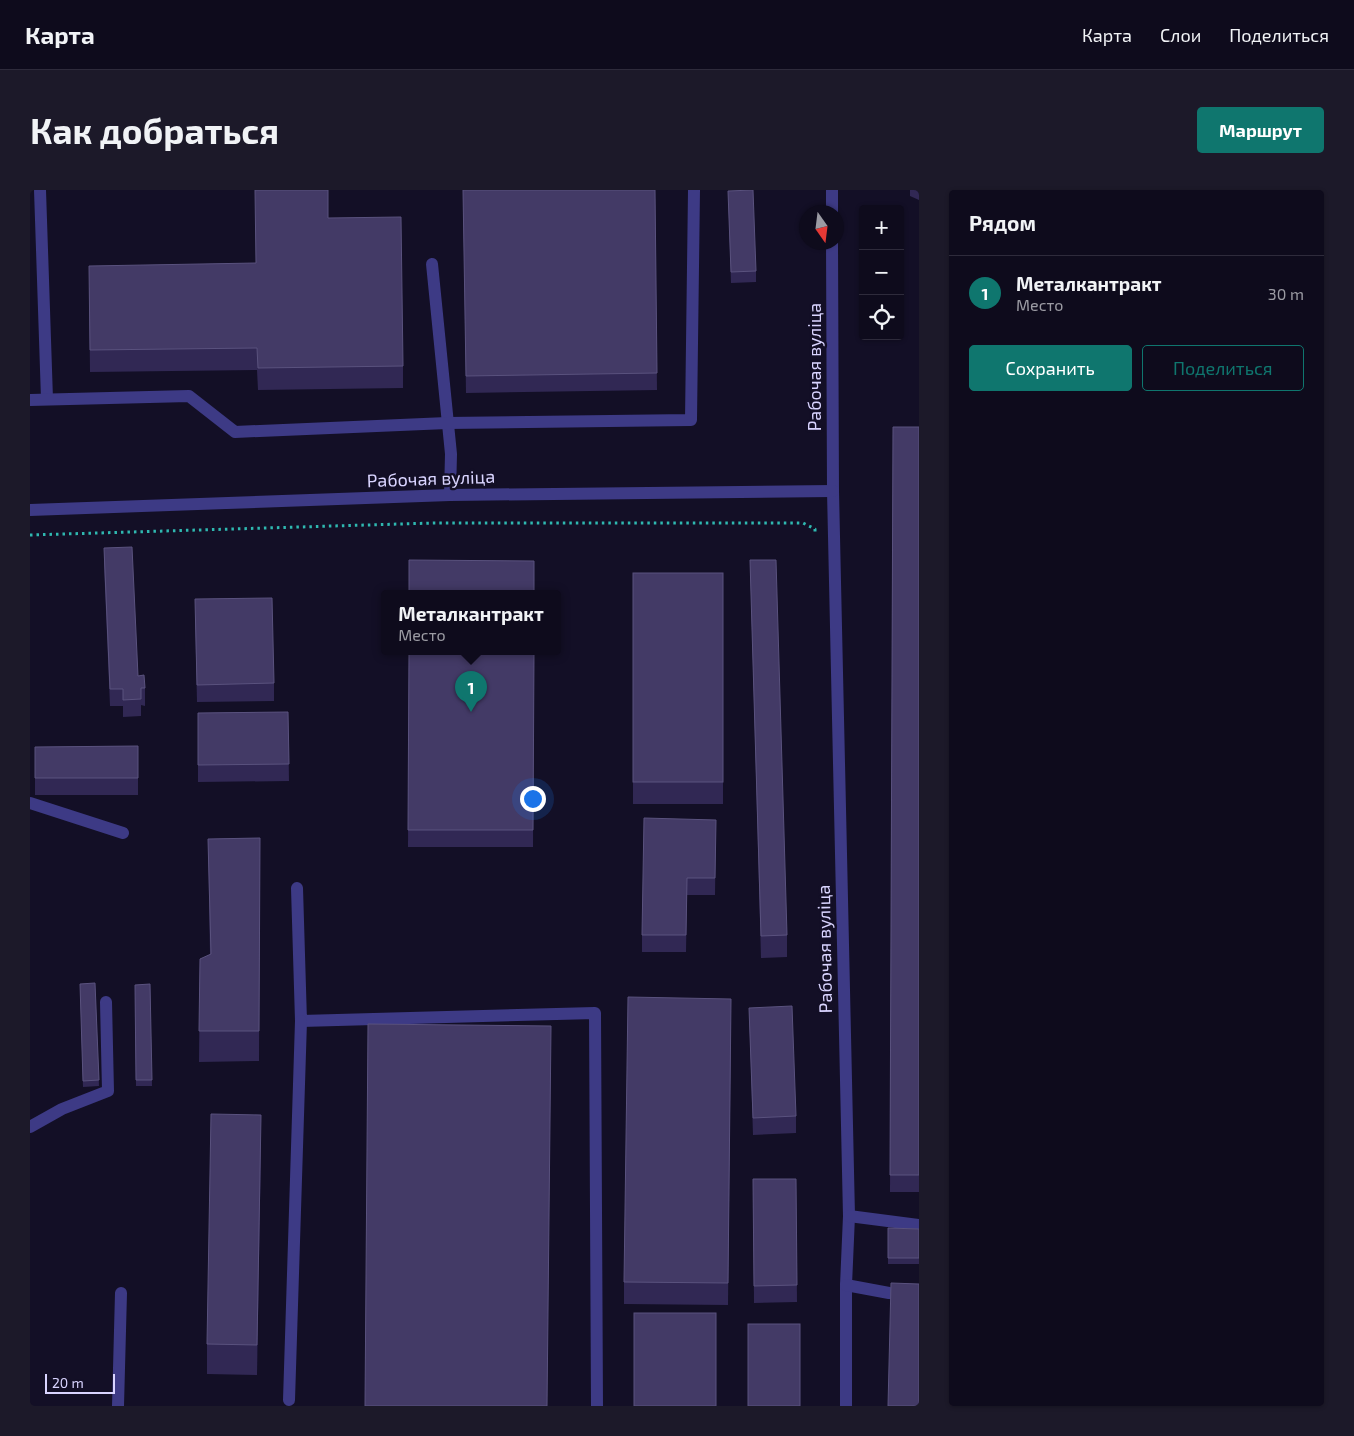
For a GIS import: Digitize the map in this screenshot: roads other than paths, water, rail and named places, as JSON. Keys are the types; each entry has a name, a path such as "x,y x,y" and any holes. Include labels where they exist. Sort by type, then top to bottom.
{"street":[{"path":"40,190 47,400"},
{"path":"30,400 189,396 235,432 447,423 691,420 694,190"},
{"path":"832,190 832,205"},
{"name":"Рабочая вуліца","path":"832,250 833,491 849,1216 846,1285 846,1406"},
{"path":"432,264 451,454 450,495"},
{"name":"Рабочая вуліца","path":"30,510 450,495 833,491"},
{"path":"30,803 123,833"},
{"path":"289,1400 301,1021 297,888"},
{"path":"30,1127 62,1109 108,1091 106,1002"},
{"path":"301,1021 596,1013 597,1406"},
{"path":"849,1216 919,1225"},
{"path":"846,1285 889,1293 919,1296"},
{"path":"118,1406 121,1293"}],"place":[{"name":"Металкантракт","path":"471,712"}]}
